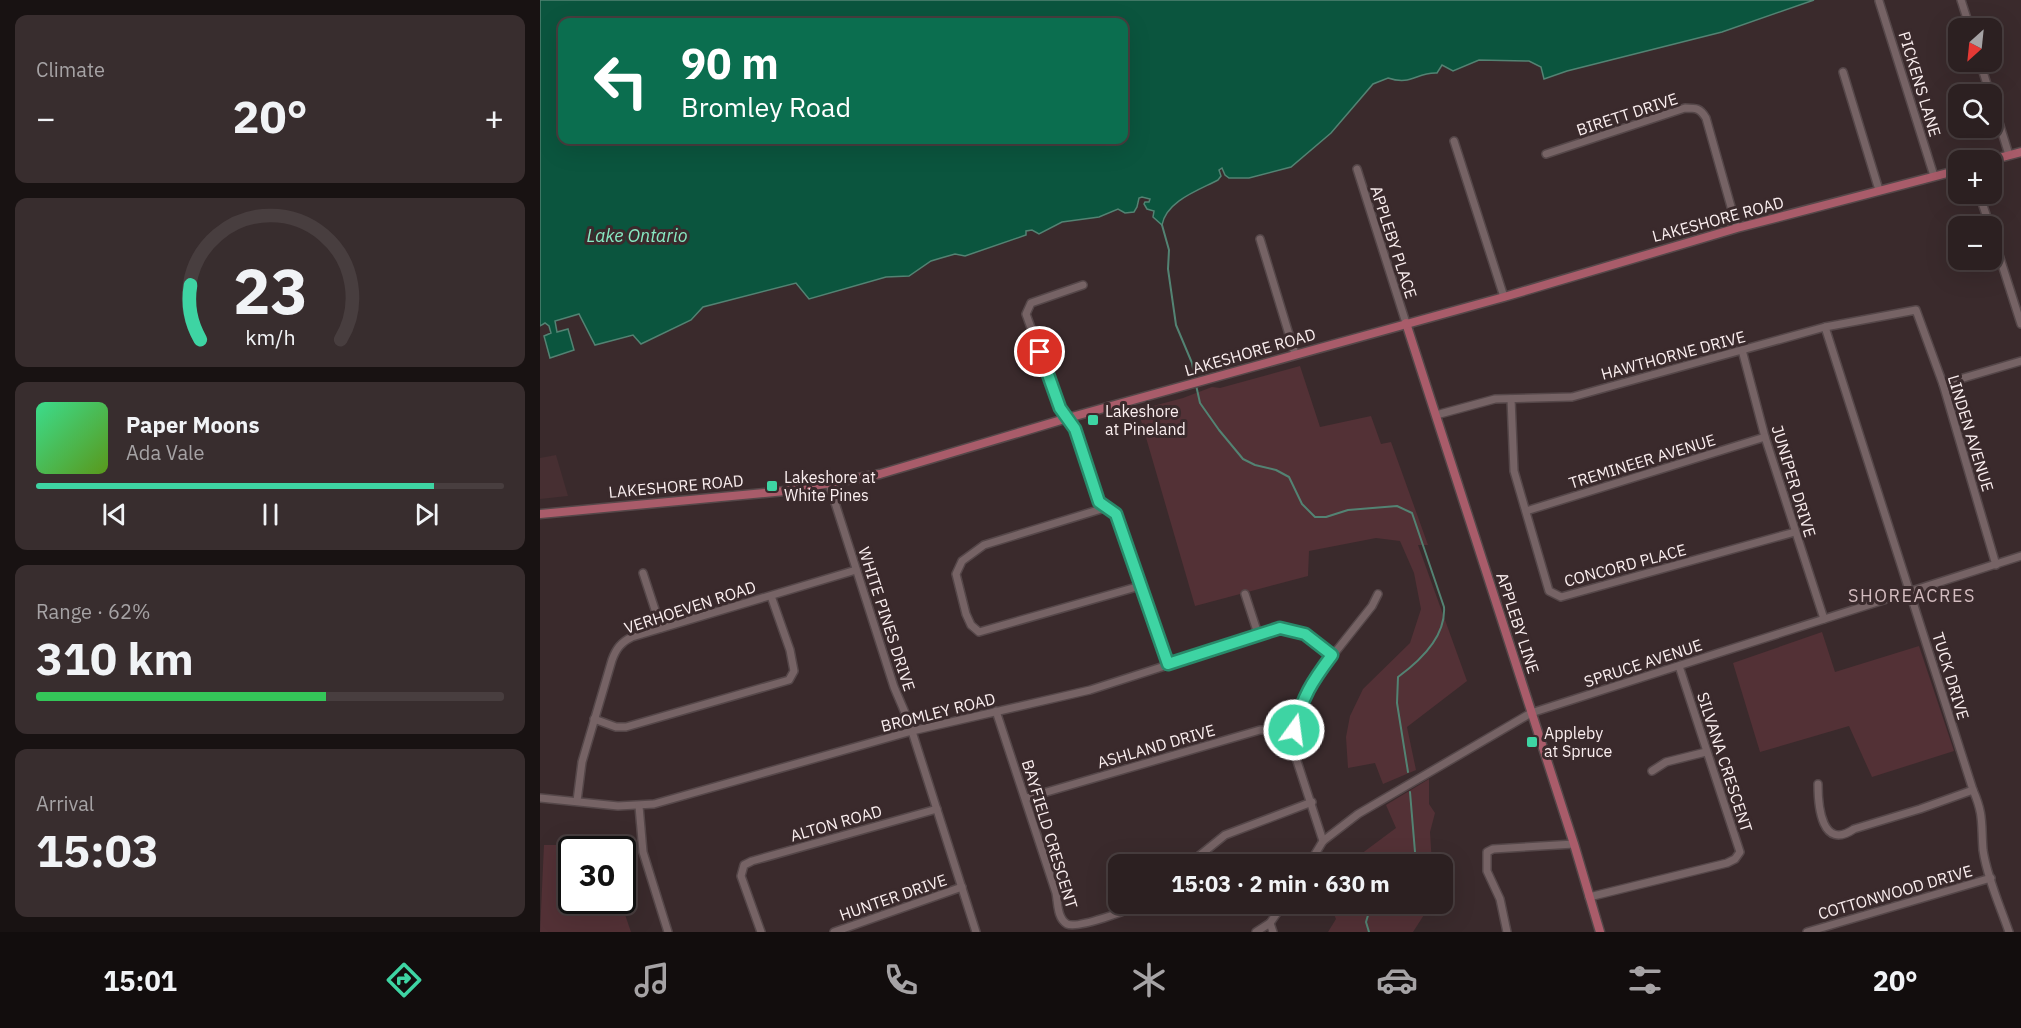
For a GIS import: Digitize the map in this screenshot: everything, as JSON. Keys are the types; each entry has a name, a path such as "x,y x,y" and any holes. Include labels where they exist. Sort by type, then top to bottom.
{"main road":[{"path":"2002,157 2021,152"},
{"name":"LAKESHORE ROAD","path":"540,514 759,494 829,484 888,472 1068,418 1504,297 1737,228 1948,173"},
{"name":"APPLEBY LINE","path":"1406,323 1574,843 1600,932"}],"street":[{"path":"1961,0 1967,18"},
{"name":"PICKENS LANE","path":"1880,1 1934,176"},
{"path":"1843,72 1879,190"},
{"name":"BIRETT DRIVE","path":"1546,154 1685,108 1696,108 1702,111 1706,118 1737,228"},
{"path":"2002,132 2009,155"},
{"path":"1454,141 1504,297"},
{"name":"APPLEBY PLACE","path":"1357,169 1406,323"},
{"path":"1260,239 1295,354"},
{"path":"2002,264 2021,324"},
{"path":"1083,285 1031,303 1026,314 1060,408 1075,429 1099,502 1116,514 1168,664"},
{"name":"HAWTHORNE DRIVE","path":"1436,415 1487,401 1572,396 1825,327 1916,310"},
{"name":"LINDEN AVENUE","path":"1916,310 1943,384 1996,565"},
{"name":"TUCK DRIVE","path":"1825,327 1980,807 1983,823 1983,851 2009,932"},
{"name":"JUNIPER DRIVE","path":"1742,350 1765,436 1824,619"},
{"path":"1943,384 2021,361"},
{"name":"CONCORD PLACE","path":"1511,399 1514,471 1549,591 1561,597 1795,532"},
{"name":"TREMINEER AVENUE","path":"1526,511 1765,436"},
{"name":"WHITE PINES DRIVE","path":"829,484 894,687 912,731 976,932"},
{"path":"1108,507 984,545 962,561 956,574 966,614 971,625 979,632 1140,586"},
{"name":"SPRUCE AVENUE","path":"1315,854 1323,841 1358,814 1531,713 2021,556"},
{"name":"VERHOEVEN ROAD","path":"578,801 582,762 594,719 616,650 626,639 856,570"},
{"path":"643,573 661,628"},
{"path":"1245,594 1258,634"},
{"path":"1323,841 1296,758 1294,730 1301,702 1314,678 1372,606 1378,594"},
{"path":"594,719 616,727 626,726 789,680 794,671 771,596"},
{"name":"BROMLEY ROAD","path":"540,798 639,806 654,804 912,731 1090,690 1280,628 1305,634 1332,655"},
{"name":"SILVANA CRESCENT","path":"1589,897 1727,863 1735,859 1740,852 1680,666"},
{"name":"BAYFIELD CRESCENT","path":"996,711 1056,893 1060,917 1068,924 1079,926 1111,914"},
{"name":"ASHLAND DRIVE","path":"1026,798 1260,730 1294,730"},
{"path":"1652,771 1666,762 1706,752"},
{"path":"1818,784 1824,825 1831,834 1836,836 1846,835 1854,829 1973,790"},
{"path":"1201,854 1225,835 1312,802"},
{"path":"639,806 643,852 668,932"},
{"name":"ALTON ROAD","path":"761,932 741,876 744,865 937,809"},
{"path":"1508,932 1500,899 1487,871 1487,852 1493,849 1574,843"},
{"name":"COTTONWOOD DRIVE","path":"1807,932 1991,878"},
{"name":"HUNTER DRIVE","path":"834,932 962,887"},
{"path":"1256,932 1269,924 1276,914"},
{"path":"1269,924 1273,932"}],"shaded area":[{"path":"1300,366 1320,427 1371,416 1381,444 1391,442 1428,545 1418,545 1467,681 1407,727 1416,770 1383,784 1375,763 1348,768 1346,737 1350,716 1363,689 1410,643 1421,609 1414,573 1400,541 1376,538 1309,551 1308,576 1195,606 1138,410 1183,398 1212,387 1220,388"},
{"path":"556,455 568,496 540,499 540,458"},
{"path":"1822,632 1835,672 1919,646 1954,751 1872,777 1849,726 1760,752 1733,663"},
{"path":"1429,779 1429,804 1435,813 1430,832 1431,854 1361,854 1396,828 1386,805"},
{"path":"544,845 558,845 558,914 625,914 631,932 540,932"},
{"path":"1334,914 1425,914 1413,932 1328,932 1336,919"}],"water":[{"name":"Lake Ontario","path":"540,0 1814,0 1722,32 1567,71 1544,79 1541,67 1529,61 1479,60 1453,71 1442,65 1437,73 1424,74 1409,80 1388,78 1373,84 1331,133 1291,167 1249,178 1229,178 1222,168 1219,170 1221,176 1218,180 1176,203 1170,209 1162,225 1153,217 1154,211 1147,209 1144,204 1150,199 1142,197 1139,198 1134,212 1125,213 1118,209 1099,217 1062,222 1039,234 1032,230 1026,231 1026,235 965,256 955,254 931,261 909,276 886,277 809,299 796,283 703,307 691,320 641,344 633,335 595,345 579,314 555,321 557,332 568,329 574,350 550,358 544,336 551,333 549,326 545,323 540,326"}],"waterway":[{"path":"1162,225 1169,250 1168,269 1176,325 1192,363 1195,379"},
{"path":"1196,385 1200,403 1243,459 1289,477 1302,504 1315,517 1326,517 1348,510 1397,506 1412,513 1444,607 1441,628 1436,638 1423,655 1398,677 1397,703 1408,772"},
{"path":"1410,792 1415,854"},
{"path":"1368,914 1366,922 1369,932"}],"place":[{"name":"Lakeshore at Pineland","path":"1093,420"},
{"name":"Lakeshore at White Pines","path":"772,486"},
{"name":"Appleby at Spruce","path":"1532,742"}],"district":[{"name":"SHOREACRES","path":"1912,596"}],"route":[{"path":"1040,352 1060,408 1075,429 1099,502 1116,514 1168,664 1280,628 1305,634 1332,655 1314,678 1301,702 1294,730"}]}
